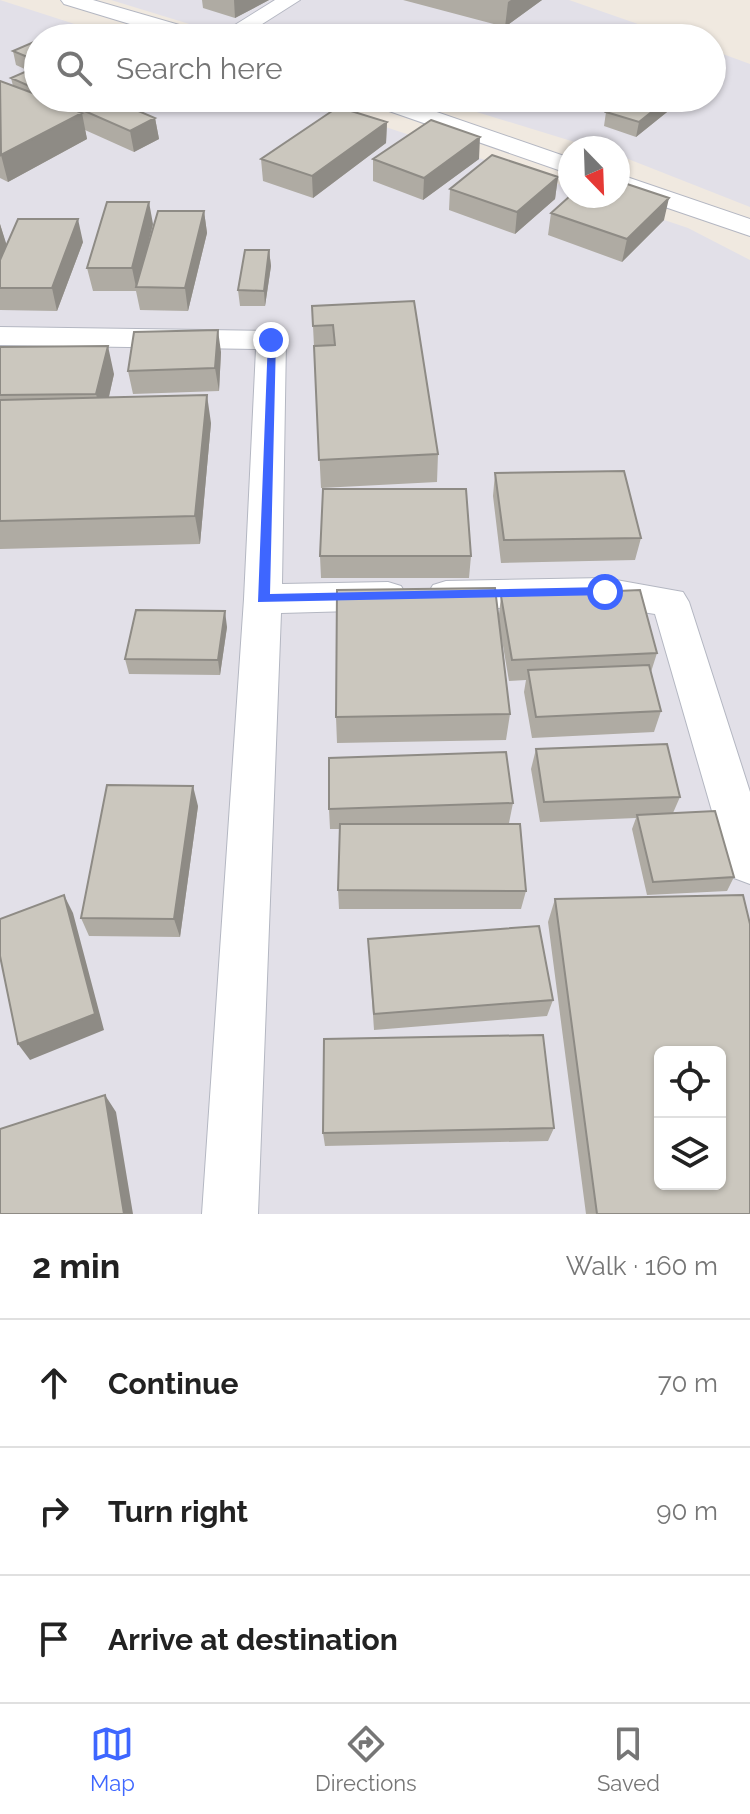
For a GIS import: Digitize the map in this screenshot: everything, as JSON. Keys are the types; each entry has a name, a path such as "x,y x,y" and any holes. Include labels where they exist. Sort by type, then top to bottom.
{"street":[{"path":"71,0 152,24"},
{"path":"249,24 290,0"},
{"path":"414,112 558,162"},
{"path":"630,186 750,228"},
{"path":"0,336 271,340 263,599 230,1214"},
{"path":"263,599 605,592 670,602 750,863"}],"shaded area":[{"path":"0,0 75,24 24,24 24,112 340,112 558,184 558,208 629,208 688,228 750,260 750,1214 0,1214"},
{"path":"111,0 569,0 638,24 189,24"},
{"path":"726,55 750,64 750,207 630,160 630,136 558,137 477,112 726,112"}],"building":[{"path":"24,46 24,56 13,51"},
{"path":"24,72 24,84 11,78"},
{"path":"0,81 24,90 24,112 82,113 1,155"},
{"path":"87,112 141,112 155,118 130,131"},
{"path":"331,112 354,112 387,122 312,176 261,159"},
{"path":"606,112 652,112 639,122"},
{"path":"431,120 480,137 424,178 373,159"},
{"path":"492,155 558,177 517,212 450,189"},
{"path":"630,185 669,198 627,239 551,213 558,207 630,208"},
{"path":"107,202 149,202 132,268 87,268"},
{"path":"158,211 204,211 185,288 136,287"},
{"path":"18,219 78,219 52,288 0,288 0,260"},
{"path":"245,250 269,250 264,291 238,290"},
{"path":"414,301 438,454 319,460 314,346 335,345 333,325 313,326 312,306"},
{"path":"218,330 215,368 128,371 134,332"},
{"path":"108,346 96,394 0,395 0,347"},
{"path":"207,395 195,516 0,521 0,400"},
{"path":"624,471 641,538 504,540 495,473"},
{"path":"323,489 466,489 471,556 320,556"},
{"path":"495,588 510,714 336,717 337,590"},
{"path":"640,590 657,653 512,660 501,596"},
{"path":"136,610 225,611 218,660 125,659"},
{"path":"649,665 661,711 536,717 528,670"},
{"path":"667,744 680,797 544,802 536,749"},
{"path":"506,752 513,803 329,809 329,758"},
{"path":"107,785 193,786 174,919 81,918"},
{"path":"715,811 734,877 653,882 637,815"},
{"path":"340,824 520,824 526,891 338,890"},
{"path":"64,895 95,1014 18,1044 0,956 0,919"},
{"path":"743,895 750,924 750,1214 597,1214 555,899"},
{"path":"539,926 553,1000 374,1014 368,939"},
{"path":"543,1035 554,1128 323,1133 324,1039"},
{"path":"105,1095 124,1214 0,1214 0,1129"}],"route":[{"path":"271,340 263,599 605,592"}]}
